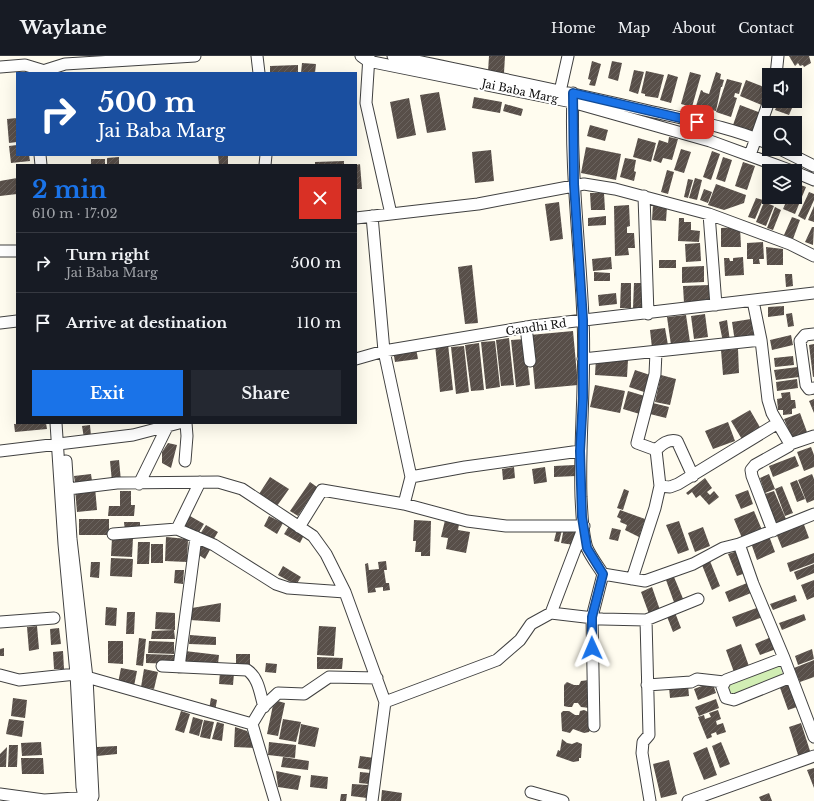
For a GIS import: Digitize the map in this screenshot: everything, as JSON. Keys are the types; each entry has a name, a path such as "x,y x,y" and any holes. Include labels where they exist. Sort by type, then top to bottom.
{"street":[{"path":"0,67 25,65 47,71 65,64 191,56"},
{"path":"257,56 259,72"},
{"name":"Jai Baba Marg","path":"393,56 411,64"},
{"path":"559,95 568,56"},
{"path":"777,68 778,56"},
{"path":"366,58 366,103 391,214"},
{"name":"Jai Baba Marg","path":"366,58 411,64 756,138 762,141"},
{"path":"573,98 574,184 583,320 580,451 584,526 587,548 603,574 592,617 594,726"},
{"name":"Jai Baba Marg","path":"573,98 710,141 774,164"},
{"path":"750,155 766,108"},
{"path":"794,156 814,166"},
{"path":"802,175 814,180"},
{"path":"357,218 478,204 574,184 584,184 615,189 709,214 790,244 814,256"},
{"path":"644,196 648,314"},
{"path":"709,214 716,305"},
{"path":"372,216 384,351 412,477 404,504"},
{"path":"0,251 16,252"},
{"name":"Gandhi Rd","path":"357,359 384,351 526,327 648,314 814,293"},
{"path":"754,301 761,340 768,400 772,413 790,444"},
{"path":"0,323 16,321"},
{"path":"526,327 530,361"},
{"path":"814,334 805,335 800,341 806,385 809,389 814,388"},
{"path":"583,359 761,340"},
{"path":"656,352 655,374 637,443 656,450"},
{"path":"660,486 674,485 693,476 778,423"},
{"path":"56,424 62,442 68,489 71,539 87,678 88,799"},
{"path":"63,424 64,544 88,799"},
{"path":"0,451 62,442 133,435 176,424"},
{"path":"185,461 187,449 186,424"},
{"path":"139,484 167,427"},
{"path":"773,530 751,470 755,465 789,446 790,444 814,436"},
{"path":"656,450 663,443 677,441 693,476"},
{"path":"632,579 655,508 660,486 656,450"},
{"path":"412,477 465,466 580,451"},
{"path":"178,529 200,482"},
{"path":"68,489 117,483 139,484 218,482 242,489 313,536 321,545 345,592 386,702 372,801"},
{"path":"299,527 322,490 404,504 467,520 506,526 584,526"},
{"path":"603,574 645,581 693,564 723,548 739,544 814,514"},
{"path":"551,613 584,526"},
{"path":"113,534 178,529 214,545 276,584 288,588 345,592"},
{"path":"179,667 196,537"},
{"path":"739,544 753,584 784,658 814,737"},
{"path":"386,702 497,660 520,640 532,624 551,613 646,620 698,599"},
{"path":"0,622 54,618"},
{"path":"646,620 649,735 643,742 642,753 650,801"},
{"path":"647,685 691,682 698,679 724,682 784,658"},
{"path":"162,666 247,670 252,674 257,683 264,707"},
{"path":"0,675 19,680 76,674 252,724"},
{"path":"252,724 264,707 278,693 304,694 328,677 377,678"},
{"path":"724,682 722,687 726,698 731,700 791,677"},
{"path":"252,724 275,801"},
{"path":"688,801 814,756"},
{"path":"531,792 563,801"},
{"path":"0,794 44,801 88,799"}],"green space":[{"path":"779,663 783,675 731,696 725,689 726,681"}],"building":[{"path":"489,56 505,56 504,73 488,72"},
{"path":"789,56 809,56 811,63 804,67 803,65 800,66 798,63 795,66"},
{"path":"592,61 601,64 595,86 589,85 591,80 588,79"},
{"path":"612,61 622,63 618,81 608,78"},
{"path":"302,63 316,64 315,72 301,72"},
{"path":"298,65 298,72 270,72 270,66"},
{"path":"634,70 644,72 638,94 629,91"},
{"path":"646,71 664,75 658,98 645,96 645,94 641,93"},
{"path":"690,72 701,75 692,107 681,104"},
{"path":"716,72 721,74 720,79 724,80 716,111 696,106 701,90 709,94"},
{"path":"668,74 678,77 671,103 660,100"},
{"path":"727,79 742,83 739,94 735,93 734,97 737,98 731,117 716,112"},
{"path":"746,80 762,86 762,105 740,96"},
{"path":"439,92 446,130 427,133 420,95"},
{"path":"474,97 502,102 500,113 472,108"},
{"path":"409,98 416,135 397,139 390,102"},
{"path":"505,104 523,109 521,116 503,111"},
{"path":"740,105 761,113 754,133 733,125"},
{"path":"776,108 792,108 789,115 775,110"},
{"path":"16,118 16,142 9,143 7,119"},
{"path":"590,125 608,130 605,141 587,136"},
{"path":"669,137 678,139 672,160 663,158 661,163 653,160 659,140 668,143"},
{"path":"638,138 656,143 651,162 633,157"},
{"path":"16,145 16,156 29,156 30,161 11,163 9,146"},
{"path":"586,147 621,154 616,180 581,173"},
{"path":"681,149 691,152 684,173 674,170"},
{"path":"491,150 494,181 475,183 472,152"},
{"path":"712,151 720,154 711,180 703,177"},
{"path":"218,156 228,156 228,164 219,164"},
{"path":"119,157 119,164 107,164 107,158"},
{"path":"723,157 732,160 725,182 716,179"},
{"path":"625,158 636,160 634,181 620,177"},
{"path":"91,159 105,159 105,164 91,164"},
{"path":"344,161 344,164 315,164 315,162"},
{"path":"743,162 755,166 747,190 735,186"},
{"path":"360,164 362,189 357,189 357,165"},
{"path":"667,170 674,172 668,194 661,192"},
{"path":"16,178 16,194 0,196 0,181"},
{"path":"695,178 702,180 697,200 689,198"},
{"path":"688,179 693,180 688,198 684,197"},
{"path":"716,184 746,195 744,203 724,210 708,205"},
{"path":"802,186 806,187 802,197"},
{"path":"704,189 712,192 708,203 700,200"},
{"path":"809,192 814,194 814,200 805,220 798,216"},
{"path":"590,193 604,193 605,210 591,210"},
{"path":"756,198 762,200 755,219 748,217"},
{"path":"559,202 563,239 550,241 545,204"},
{"path":"653,204 667,207 666,221 652,220"},
{"path":"763,204 774,206 766,226 756,222"},
{"path":"785,204 799,204 795,214 783,209"},
{"path":"629,205 630,226 627,227 627,233 634,233 635,248 628,248 629,255 615,256 614,206"},
{"path":"814,206 814,222 808,220"},
{"path":"775,207 781,210 773,230 767,228"},
{"path":"606,216 606,225 588,226 588,218"},
{"path":"792,217 800,220 793,239 784,235"},
{"path":"679,218 684,218 684,222 691,222 691,230 700,231 699,242 678,241"},
{"path":"740,227 741,247 721,247 721,228"},
{"path":"812,227 814,227 813,245 805,242"},
{"path":"763,242 764,259 759,259 760,264 753,264 753,259 747,259 747,243"},
{"path":"700,243 701,261 686,262 685,244"},
{"path":"766,247 783,249 783,265 767,265"},
{"path":"611,257 612,269 593,271 592,259"},
{"path":"743,257 744,275 725,276 724,258 729,258 730,261 733,261 733,258"},
{"path":"659,260 676,260 676,268 659,268"},
{"path":"472,265 478,323 465,324 458,267"},
{"path":"704,266 704,282 682,283 682,267"},
{"path":"594,272 610,273 610,281 594,281"},
{"path":"785,274 792,274 793,286 786,287"},
{"path":"621,283 631,283 631,308 620,308"},
{"path":"634,283 644,283 643,308 633,308"},
{"path":"709,285 710,302 684,303 683,286"},
{"path":"616,293 617,304 599,306 598,295"},
{"path":"784,306 784,315 768,317 768,307"},
{"path":"792,313 794,326 788,327 786,314"},
{"path":"705,314 708,337 694,339 691,316"},
{"path":"686,315 690,342 671,345 667,317"},
{"path":"751,319 754,339 735,342 732,322"},
{"path":"727,320 730,341 723,342 719,322"},
{"path":"665,328 668,345 652,348 650,330"},
{"path":"573,331 578,385 535,389 530,335"},
{"path":"791,335 793,345 772,350 770,340"},
{"path":"509,338 514,385 501,386 496,340"},
{"path":"525,339 530,385 516,387 511,340"},
{"path":"495,341 500,387 486,389 481,342"},
{"path":"479,343 484,390 471,391 465,345"},
{"path":"448,344 453,390 440,392 435,345"},
{"path":"814,344 814,377 813,377 809,345"},
{"path":"464,346 469,392 456,394 451,347"},
{"path":"416,348 418,359 395,362 393,351"},
{"path":"738,349 739,373 723,375 721,350"},
{"path":"793,356 794,365 775,367 774,358"},
{"path":"596,358 628,360 627,377 595,375"},
{"path":"798,367 799,377 776,380 774,370"},
{"path":"635,370 653,376 647,393 629,387"},
{"path":"661,375 676,379 670,405 655,402"},
{"path":"797,379 798,388 777,391 776,382"},
{"path":"595,385 625,391 620,413 590,407"},
{"path":"628,391 648,397 643,415 623,409"},
{"path":"790,392 791,400 795,400 796,408 792,409 792,414 783,415 783,410 778,410 777,399 782,398 781,393"},
{"path":"814,399 814,413 809,401"},
{"path":"653,403 669,407 666,418 650,414"},
{"path":"750,410 761,429 743,441 731,421"},
{"path":"800,413 807,432 792,438 784,419"},
{"path":"728,422 735,441 713,449 705,431"},
{"path":"14,424 46,424 47,429 15,432"},
{"path":"90,425 91,436 84,438 82,426"},
{"path":"168,443 177,445 171,468 162,463 162,452"},
{"path":"811,447 814,455 814,467 804,471 797,452"},
{"path":"795,456 799,466 773,477 769,466"},
{"path":"119,460 121,481 112,482 110,461"},
{"path":"575,465 576,476 554,477 554,466"},
{"path":"514,467 515,478 503,480 502,469"},
{"path":"545,467 547,482 534,484 532,469"},
{"path":"91,474 92,481 75,483 74,476"},
{"path":"769,474 775,489 765,493 760,478"},
{"path":"812,474 814,479 814,500 807,503 798,480"},
{"path":"270,477 289,489 277,506 259,494"},
{"path":"705,478 712,488 707,492 710,495 714,491 719,497 709,505 700,495 696,498 692,492 688,495 686,493"},
{"path":"797,480 805,499 797,502 790,483"},
{"path":"310,482 317,487 298,516 290,511"},
{"path":"782,486 793,513 785,516 775,489"},
{"path":"95,487 97,510 77,512 75,489"},
{"path":"624,489 629,491 623,510 617,508"},
{"path":"748,490 753,504 741,509 735,495"},
{"path":"120,491 131,491 131,505 135,505 134,516 108,516 109,506 120,506"},
{"path":"774,491 786,519 776,523 765,494"},
{"path":"620,510 645,519 639,537 625,530 627,525 620,522 621,519 617,517"},
{"path":"754,511 762,530 742,538 734,519"},
{"path":"190,516 204,524 198,534 184,526"},
{"path":"269,516 283,523 277,534 264,526"},
{"path":"446,516 460,519 458,530 470,532 466,553 446,549 448,538 441,537"},
{"path":"79,519 109,519 109,535 79,535"},
{"path":"414,520 431,521 430,556 421,556 421,552 415,552 416,541 413,541"},
{"path":"679,521 689,550 678,554 666,525"},
{"path":"124,522 140,522 140,532 125,532"},
{"path":"803,522 809,538 782,548 776,533"},
{"path":"206,525 218,532 212,542 200,534"},
{"path":"289,526 304,535 300,543 284,534"},
{"path":"703,527 710,546 695,552 688,533"},
{"path":"564,528 577,531 574,545 561,543"},
{"path":"612,528 621,530 618,541 609,539"},
{"path":"557,529 562,530 559,542 554,541"},
{"path":"769,536 775,552 757,560 751,543"},
{"path":"166,537 188,539 187,562 165,561"},
{"path":"112,538 133,538 132,557 111,556"},
{"path":"138,542 150,542 149,564 137,564"},
{"path":"204,542 212,546 205,559 197,554"},
{"path":"151,544 163,544 163,563 151,563"},
{"path":"737,551 746,573 737,576 728,554"},
{"path":"814,553 814,563 790,572 787,563"},
{"path":"111,558 133,559 132,577 110,576"},
{"path":"386,561 387,570 384,570 386,583 389,583 390,590 383,591 383,587 375,588 376,592 368,593 365,564 368,563 369,570 379,569 378,562"},
{"path":"710,561 720,586 712,590 702,565"},
{"path":"91,562 100,562 99,578 90,577"},
{"path":"814,564 814,573 797,580 794,572"},
{"path":"283,566 301,577 296,585 278,575"},
{"path":"175,570 184,570 183,584 174,583"},
{"path":"674,577 684,601 675,605 666,580"},
{"path":"814,580 814,597 807,600 801,585"},
{"path":"747,583 751,593 729,602 725,592"},
{"path":"652,587 660,610 649,614 641,592"},
{"path":"795,595 797,601 773,610 770,604"},
{"path":"221,603 220,622 190,620 192,608"},
{"path":"762,606 765,616 736,627 732,617"},
{"path":"106,607 117,608 116,626 105,625"},
{"path":"674,610 681,628 673,632 666,614"},
{"path":"127,612 135,612 134,634 126,634"},
{"path":"156,612 175,613 175,630 155,629"},
{"path":"804,614 806,620 782,630 779,623"},
{"path":"37,626 39,649 29,651 27,627"},
{"path":"319,626 336,627 334,656 317,655"},
{"path":"59,628 61,644 51,645 50,629"},
{"path":"174,630 175,639 151,639 152,631"},
{"path":"190,635 216,637 216,645 189,644"},
{"path":"771,637 776,649 760,655 755,644"},
{"path":"139,638 146,639 143,666 136,665"},
{"path":"108,641 123,641 123,664 108,663"},
{"path":"149,641 174,642 174,654 148,653"},
{"path":"741,644 750,669 735,675 726,650"},
{"path":"4,648 4,656 0,656 0,649"},
{"path":"812,649 814,659 798,665 795,656"},
{"path":"63,651 64,669 54,669 53,652"},
{"path":"185,651 219,655 218,664 184,661"},
{"path":"146,654 176,655 175,664 146,663"},
{"path":"236,654 250,654 250,664 236,664"},
{"path":"317,657 343,658 342,669 317,669"},
{"path":"814,660 814,677 800,682 794,668"},
{"path":"266,663 277,664 276,673 265,672"},
{"path":"121,668 137,671 134,686 118,683"},
{"path":"144,669 158,672 154,689 141,687"},
{"path":"220,672 234,673 233,685 219,684"},
{"path":"589,680 590,708 581,707 578,703 574,703 572,707 564,706 564,685 567,682 574,685 579,685 581,681"},
{"path":"789,681 797,707 788,710 779,685"},
{"path":"712,682 716,693 698,700 694,689"},
{"path":"688,685 689,696 670,698 669,687"},
{"path":"13,698 27,700 25,718 11,716"},
{"path":"211,698 217,700 215,711 209,709"},
{"path":"716,699 719,708 699,716 695,707"},
{"path":"274,700 285,703 278,736 267,734"},
{"path":"584,710 591,713 589,732 584,733 573,729 570,733 562,731 561,713 563,711 569,711 575,715 579,715 580,711"},
{"path":"718,710 721,719 716,721 717,725 723,723 726,732 717,735 716,732 711,734 712,737 707,739 698,717 704,715 705,719 711,717 709,713"},
{"path":"181,711 190,714 184,733 175,730"},
{"path":"193,717 203,720 199,736 189,733"},
{"path":"9,719 24,721 22,737 6,734"},
{"path":"283,719 301,722 296,742 279,739"},
{"path":"204,720 214,722 210,739 200,737"},
{"path":"217,722 224,724 222,741 212,739"},
{"path":"801,723 811,754 799,758 789,727"},
{"path":"301,724 319,728 315,747 298,744"},
{"path":"235,727 247,731 256,748 234,747"},
{"path":"562,739 567,743 572,744 577,742 582,744 581,758 579,758 579,761 573,762 556,756 558,750 560,751"},
{"path":"41,742 42,755 22,756 21,743"},
{"path":"269,742 296,745 295,758 268,755"},
{"path":"721,742 730,764 720,768 712,746"},
{"path":"9,745 18,745 17,767 8,767"},
{"path":"117,746 117,754 97,756 97,747"},
{"path":"7,747 6,767 0,767 0,754"},
{"path":"707,747 717,775 704,780 693,753"},
{"path":"360,756 374,758 372,770 358,768"},
{"path":"283,757 309,761 308,770 281,767"},
{"path":"21,758 43,758 44,774 22,774"},
{"path":"669,760 677,794 661,798 653,764"},
{"path":"814,768 814,788 807,770"},
{"path":"276,771 301,776 298,790 278,787"},
{"path":"360,772 370,773 369,784 359,783"},
{"path":"311,775 328,777 327,789 310,787"},
{"path":"352,784 368,785 367,798 351,796"},
{"path":"382,790 402,793 401,801 381,801"},
{"path":"769,793 772,801 761,801 759,797"},
{"path":"341,794 347,794 346,801 340,801"}],"route":[{"path":"592,648 592,617 603,574 587,548 582,517 580,451 583,398 583,320 574,184 573,93 697,122"}]}
